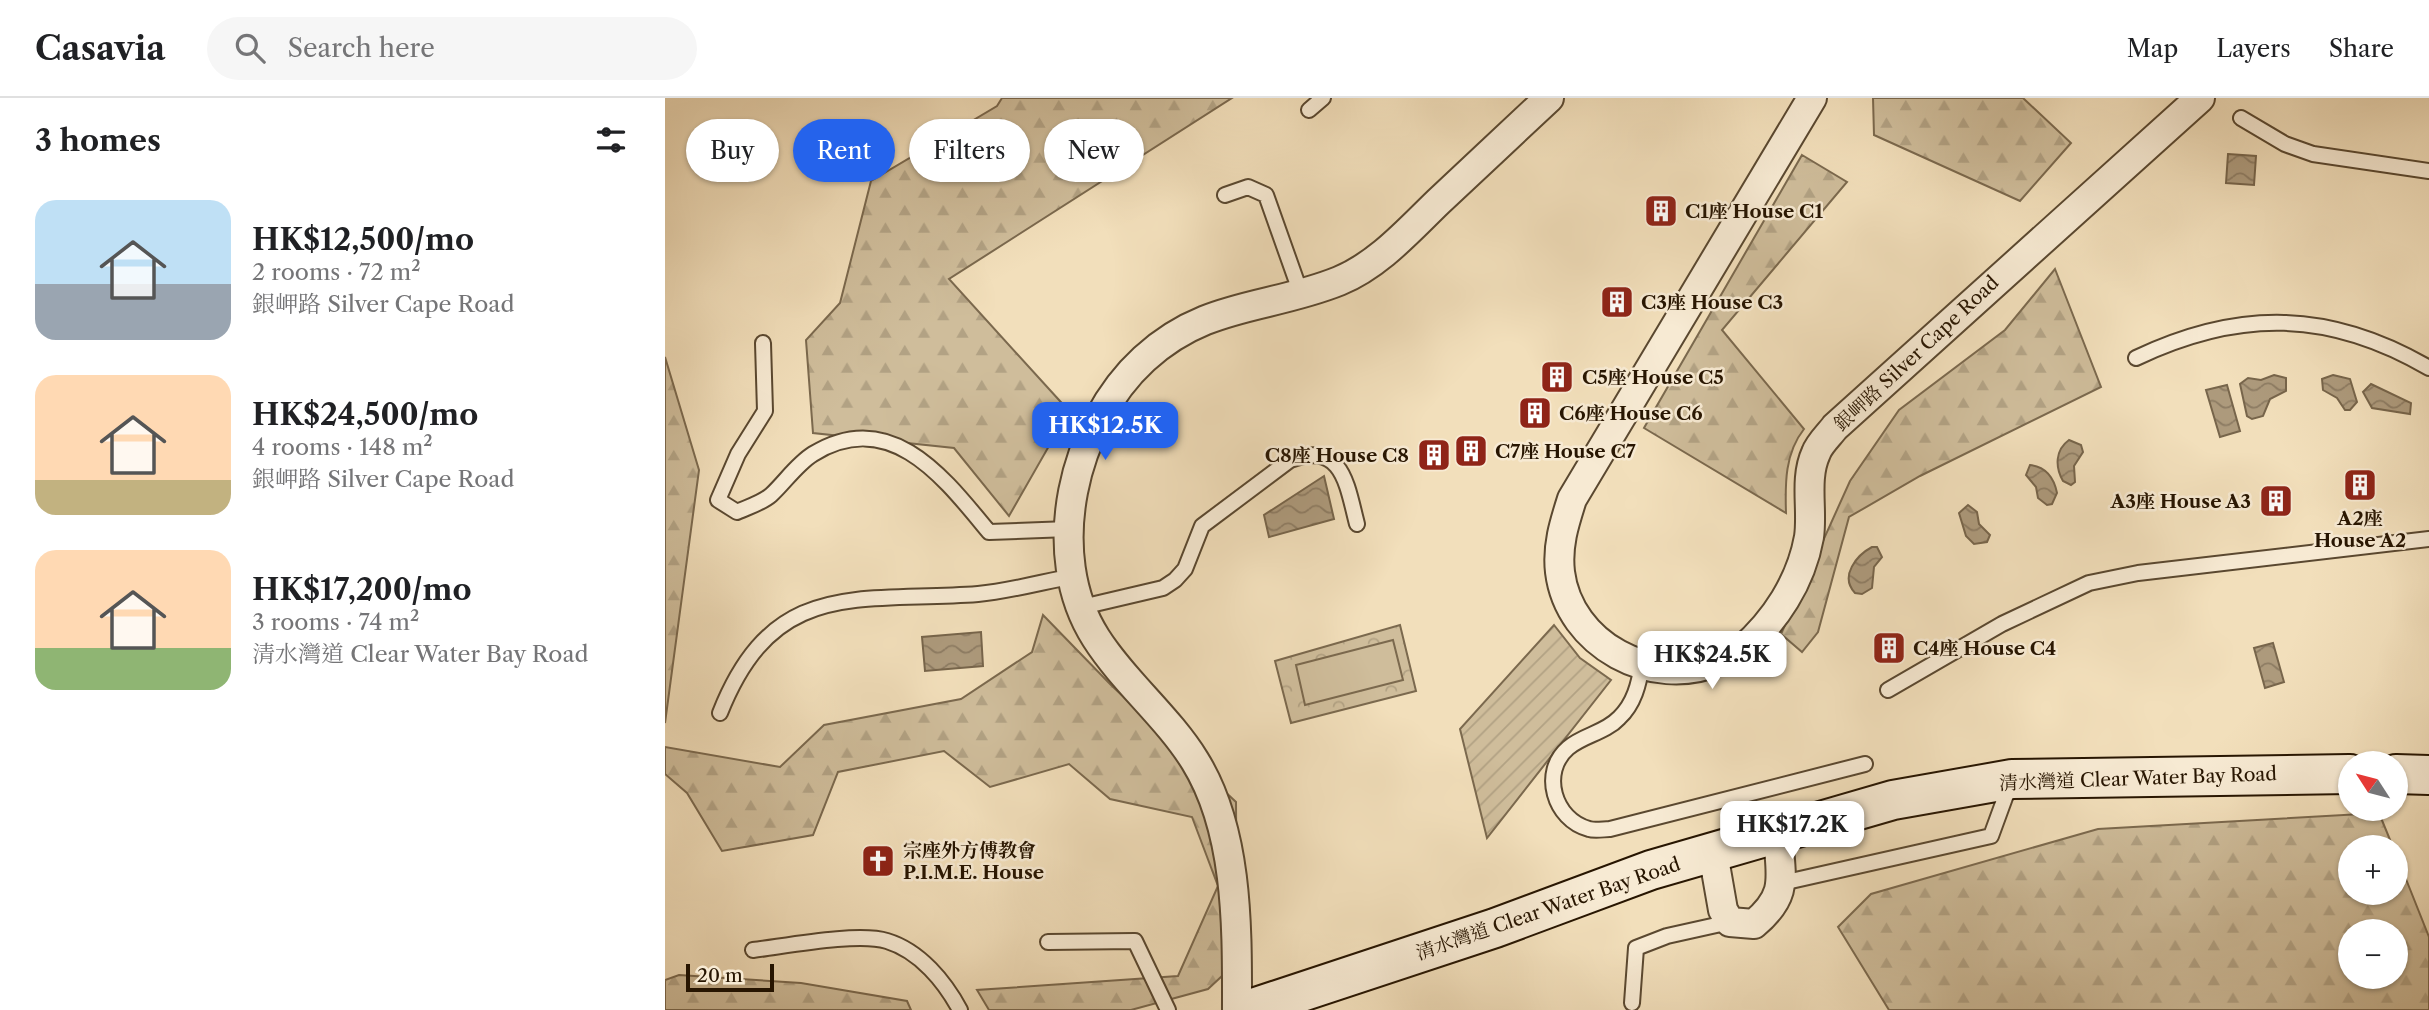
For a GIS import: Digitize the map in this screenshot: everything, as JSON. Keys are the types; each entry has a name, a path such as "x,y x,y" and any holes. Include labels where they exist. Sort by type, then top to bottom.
{"main road":[{"name":"清水灣道 Clear Water Bay Road","path":"1247,1010 1496,928 1651,870 1893,800 2012,779 2338,774"},
{"path":"2408,774 2429,775"}],"street":[{"path":"1237,1010 1233,875 1215,805 1195,761 1095,637 1073,576 1069,528 1073,486 1083,450 1098,417 1118,387 1143,360 1171,337 1203,319 1339,281 1382,255 1549,98"},
{"name":"銀岬路 Silver Cape Road","path":"1812,98 1572,499 1560,536 1560,574 1573,610 1596,640 1628,661 1665,671 1703,668 1738,653 1767,627 1802,566 1809,536 1810,475 1816,452 1835,427 2001,274 2200,98"},
{"path":"1713,853 1723,910 1730,922 1754,924 1774,907 1781,883 1778,834"}],"lane":[{"path":"1309,110 1323,98"},
{"path":"2241,117 2285,144 2313,154 2429,171"},
{"path":"1225,195 1248,187 1266,195 1300,291"},
{"path":"2136,358 2176,339 2218,327 2262,322 2305,323 2358,335 2390,346 2429,368"},
{"path":"764,343 765,411 738,454 718,500 737,512 769,497 814,454 851,439 890,442 925,461 989,532 1069,528"},
{"path":"1082,607 1163,588 1175,580 1185,569 1202,526 1290,460 1305,454 1321,455 1335,463 1344,476 1357,524"},
{"path":"1888,690 2002,624 2089,583 2138,573 2429,539"},
{"path":"720,713 733,681 753,652 778,628 809,610 842,600 981,593 1073,576"},
{"path":"1642,664 1631,702 1619,718 1604,730 1567,748 1556,765 1552,785 1557,805 1571,821 1590,830 1610,829 1865,764"},
{"path":"1781,883 1991,836 2012,779"},
{"path":"1632,1003 1636,948 1667,936 1730,922"},
{"path":"753,950 864,939 887,941 936,974 949,989 960,1010"},
{"path":"1048,942 1135,941 1168,1010"}],"green space":[{"path":"1002,98 1232,98 1144,154 1144,119 1044,119 1044,182 1101,182 949,279 1069,411 1009,516 954,448 813,433 806,340 840,303 871,182 895,182 895,167 909,158 909,182 1030,182 1030,119 975,119 997,106"},
{"path":"1873,98 2023,98 2071,143 2020,201 1874,135"},
{"path":"1802,155 1847,182 1722,330 1804,429 1790,458 1786,480 1786,513 1644,428"},
{"path":"2055,269 2101,387 1920,476 1849,517 1818,632 1802,652 1781,634 1850,481 1899,410 2005,330"},
{"path":"665,357 699,470 665,723"},
{"path":"1043,615 1111,685 1236,802 1237,962 1208,989 1131,1010 989,1010 977,990 1178,976 1218,886 1192,817 1110,799 1069,764 990,787 944,751 838,772 813,835 722,851 687,793 665,774 665,747 780,767 824,725 961,699 1032,652"},
{"path":"1400,625 1416,691 1291,723 1275,661"},
{"path":"1554,625 1580,658 1611,680 1487,838 1460,729"},
{"path":"1393,640 1403,680 1305,705 1296,665"},
{"path":"2338,815 2338,821 2382,821 2388,835 2338,835 2338,905 2408,905 2408,884 2429,937 2429,1010 1889,1010 1838,927 1871,894 2098,829"},
{"path":"679,975 801,983 907,1001 911,1010 665,1010 665,980"}],"water":[{"path":"2228,154 2256,156 2254,185 2226,183"},
{"path":"2274,375 2286,378 2286,391 2270,399 2263,416 2252,419 2247,416 2240,384 2248,378 2261,380"},
{"path":"2333,375 2350,379 2357,402 2350,410 2345,410 2337,398 2323,390 2322,379"},
{"path":"2371,384 2411,403 2410,414 2372,408 2363,392"},
{"path":"2227,385 2240,431 2220,437 2206,390"},
{"path":"2069,440 2081,445 2083,452 2074,466 2075,482 2071,485 2063,481 2058,465 2061,449"},
{"path":"2030,465 2041,468 2052,478 2057,493 2052,504 2047,505 2038,498 2036,487 2026,475"},
{"path":"1324,476 1334,519 1269,537 1264,515"},
{"path":"1968,505 1977,512 1979,524 1990,535 1987,542 1974,544 1966,536 1959,513"},
{"path":"1872,547 1877,547 1882,557 1874,567 1872,588 1862,594 1855,593 1849,573 1861,555"},
{"path":"981,632 983,666 925,671 922,637"},
{"path":"2273,643 2284,682 2265,688 2254,648"}],"place":[{"name":"C1座 House C1","path":"1661,211"},
{"name":"C3座 House C3","path":"1617,302"},
{"name":"C5座 House C5","path":"1557,377"},
{"name":"C6座 House C6","path":"1535,413"},
{"name":"C7座 House C7","path":"1471,451"},
{"name":"C8座 House C8","path":"1434,455"},
{"name":"A2座 House A2","path":"2360,485"},
{"name":"A3座 House A3","path":"2276,501"},
{"name":"C4座 House C4","path":"1889,648"},
{"name":"宗座外方傅教會 P.I.M.E. House","path":"878,861"}]}
